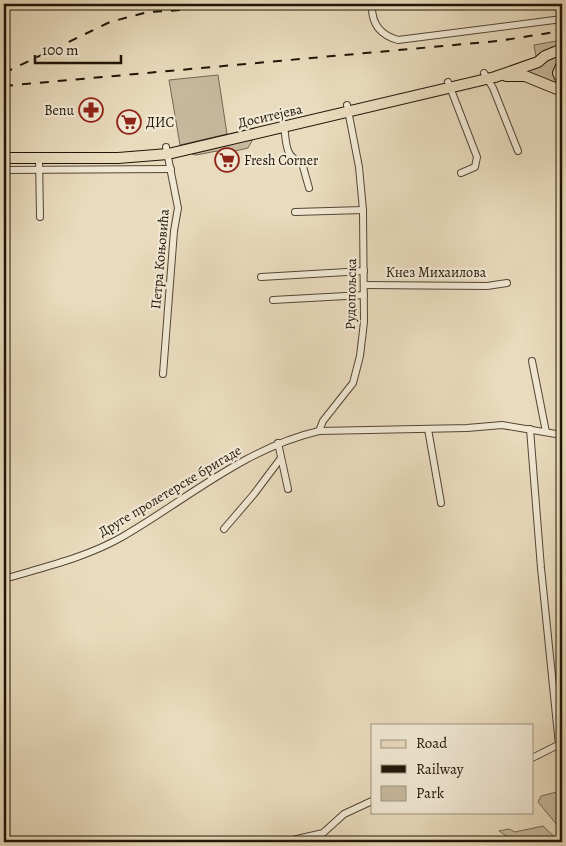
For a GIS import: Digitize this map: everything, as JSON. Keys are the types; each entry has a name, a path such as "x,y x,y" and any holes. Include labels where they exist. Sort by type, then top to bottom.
{"main road":[{"path":"538,62 545,56 562,49"},
{"name":"Доситејева","path":"4,152 167,150 489,76 562,56"},
{"path":"562,64 558,73 562,82"},
{"path":"489,76 525,76 562,91"},
{"name":"Доситејева","path":"4,158 118,158 284,127 348,108"}],"street":[{"path":"372,4 374,23 382,32 398,40 562,19"},
{"path":"489,76 518,151"},
{"path":"449,85 476,157 475,167 461,173"},
{"name":"Рудопољска","path":"319,431 323,421 353,383 360,356 364,295 363,210 359,167 348,108"},
{"path":"284,127 288,153 291,158 302,163 309,188"},
{"name":"Петра Коњовића","path":"163,374 174,231 178,208 167,150"},
{"path":"38,158 40,217"},
{"path":"4,170 171,170"},
{"path":"295,212 363,210"},
{"path":"262,277 364,271"},
{"name":"Кнез Михаилова","path":"364,284 487,286 507,283"},
{"path":"273,300 364,295"},
{"path":"532,361 546,432"},
{"path":"319,431 359,428 428,429 502,425 562,436"},
{"path":"428,429 441,503"},
{"path":"530,429 541,568 561,744 534,757"},
{"name":"Друге пролетерске бригаде","path":"4,579 79,557 120,538 205,483 278,443 319,431"},
{"path":"278,443 288,489"},
{"path":"224,528 248,501 281,458"},
{"path":"284,842 323,833 344,814 371,800"}],"green space":[{"path":"562,40 562,91 517,75 537,62 534,45"},
{"path":"218,75 227,134 180,145 169,80"},
{"path":"253,139 248,148 218,155 217,151 192,154"},
{"path":"557,792 562,803 562,831 538,802 541,796"},
{"path":"543,826 560,842 515,842 499,831 509,829 515,832"}],"railway":[{"path":"4,73 110,22 148,12 182,10"},
{"path":"4,86 498,41 562,31"}],"place":[{"name":"Benu","path":"91,110"},
{"name":"ДИС","path":"129,122"},
{"name":"Fresh Corner","path":"227,160"}]}
